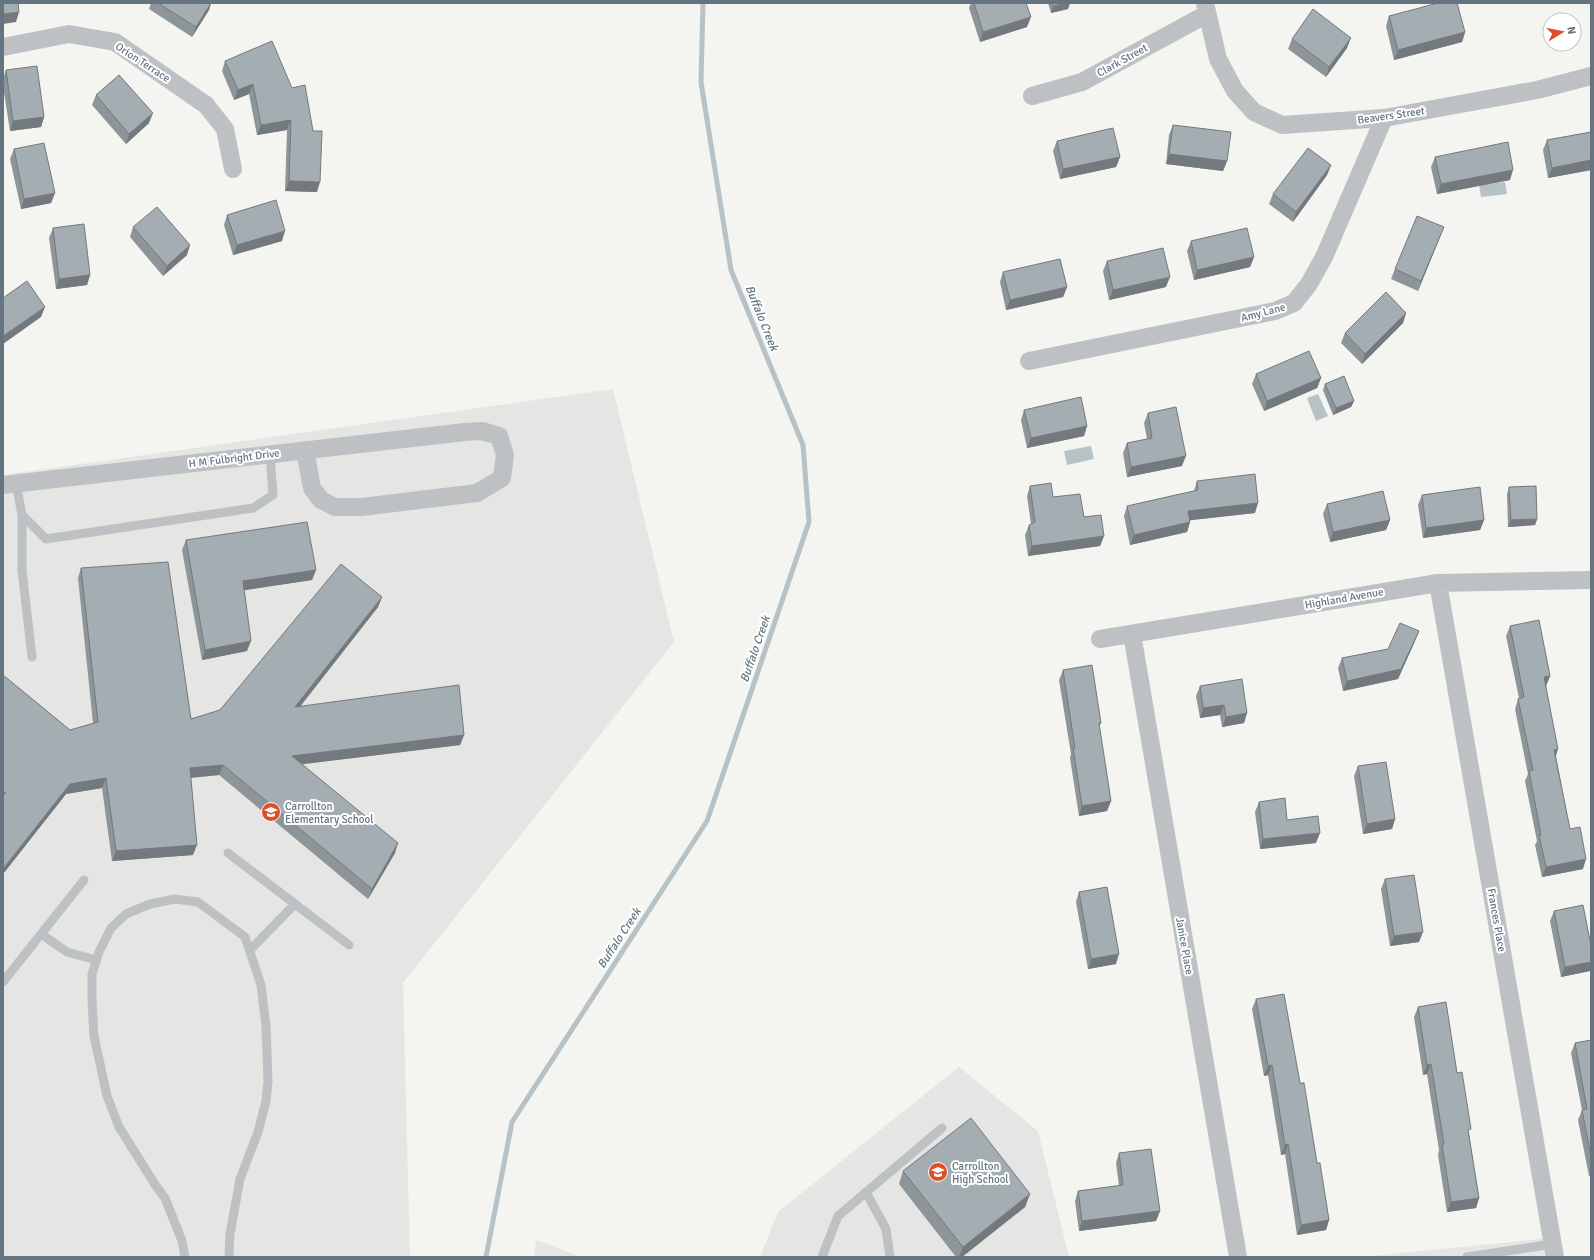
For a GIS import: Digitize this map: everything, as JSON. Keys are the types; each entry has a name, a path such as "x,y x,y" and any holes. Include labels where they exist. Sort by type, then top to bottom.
{"street":[{"name":"Beavers Street","path":"1206,8 1218,59 1236,91 1254,112 1282,124 1384,118 1537,90 1591,76"},
{"name":"Clark Street","path":"1032,96 1082,82 1206,8"},
{"name":"Orion Terrace","path":"3,46 69,34 115,42 206,105 225,129 233,169"},
{"name":"Amy Lane","path":"1029,361 1275,311 1294,303 1309,284 1324,257 1384,118"},
{"name":"H M Fulbright Drive","path":"10,484 305,450 465,432 482,431 499,436 505,455 502,478 477,493 362,507 335,507 321,500 312,488 305,450"},
{"name":"Highland Avenue","path":"1100,639 1438,583 1591,580"},
{"name":"Frances Place","path":"1438,583 1554,1250"},
{"name":"Janice Place","path":"1132,634 1238,1257"}],"lane":[{"path":"22,515 46,539 253,508 273,495 270,454"},
{"path":"10,484 22,515 22,570 32,657"},
{"path":"228,853 349,945"},
{"path":"3,982 84,880"},
{"path":"185,1257 182,1241 165,1198 119,1127 106,1096 94,1036 92,974 99,952 111,928 126,914 150,904 175,899 198,902 246,937 261,986 267,1034 268,1081 266,1101 258,1132 240,1180 230,1234 229,1257"},
{"path":"250,950 295,904"},
{"path":"41,934 67,952 96,960"},
{"path":"822,1257 838,1216 942,1128"},
{"path":"866,1192 886,1229 890,1257"},
{"path":"1467,1257 1554,1250"}],"shaded area":[{"path":"1505,182 1507,194 1481,197 1479,185"},
{"name":"Carrollton Elementary School","path":"613,389 674,642 403,983 410,1257 3,1257 3,475"},
{"path":"1318,394 1328,416 1316,421 1307,398"},
{"path":"1091,446 1094,459 1067,465 1064,451"},
{"name":"Carrollton High School","path":"959,1067 1038,1131 1069,1257 760,1257 778,1212"},
{"path":"1551,1238 1555,1257 1361,1257"},
{"path":"536,1240 581,1257 534,1257"}],"building":[{"path":"3,3 18,3 19,12 3,14"},
{"path":"158,3 211,3 196,27"},
{"path":"974,3 1026,3 1031,17 983,32"},
{"path":"1052,3 1067,3 1053,6"},
{"path":"1438,3 1457,3 1465,32 1398,50 1389,16"},
{"path":"1313,9 1351,38 1329,67 1292,39"},
{"path":"272,41 292,88 305,85 313,131 322,131 320,182 289,181 291,120 261,125 253,84 238,90 225,61"},
{"path":"37,66 44,117 13,121 6,70"},
{"path":"119,75 153,113 129,134 96,95"},
{"path":"1173,125 1231,132 1227,161 1169,154"},
{"path":"1113,128 1120,157 1063,169 1057,141"},
{"path":"1591,132 1591,160 1552,168 1547,140"},
{"path":"1508,142 1513,170 1441,184 1435,157"},
{"path":"44,143 55,193 24,199 14,149"},
{"path":"1308,148 1331,165 1296,212 1273,194"},
{"path":"276,200 285,231 237,245 227,215"},
{"path":"157,207 190,245 167,266 133,227"},
{"path":"1417,216 1444,227 1421,281 1395,269"},
{"path":"84,224 90,275 59,279 53,228"},
{"path":"1247,228 1254,257 1197,270 1191,241"},
{"path":"1163,248 1170,277 1113,290 1107,261"},
{"path":"1060,259 1067,287 1010,300 1003,272"},
{"path":"27,281 45,307 3,336 3,298"},
{"path":"1386,292 1406,313 1365,354 1345,333"},
{"path":"1309,351 1321,378 1267,401 1256,374"},
{"path":"1344,376 1354,401 1336,408 1325,384"},
{"path":"1081,397 1087,426 1031,438 1024,410"},
{"path":"1176,407 1186,456 1131,467 1127,443 1152,438 1148,413"},
{"path":"1255,474 1258,503 1188,511 1190,522 1134,535 1127,506 1198,490 1197,481"},
{"path":"1051,483 1053,497 1080,494 1084,517 1101,515 1104,536 1032,546 1029,525 1035,522 1030,486"},
{"path":"1536,486 1537,519 1511,520 1509,487"},
{"path":"1480,487 1484,520 1426,528 1422,495"},
{"path":"1383,491 1390,520 1333,532 1327,504"},
{"path":"307,522 316,570 243,581 251,641 205,650 186,540"},
{"path":"168,562 191,719 220,710 341,564 382,597 295,707 459,685 464,735 292,756 398,843 372,889 223,765 190,768 197,845 116,851 106,778 70,784 3,869 3,796 6,792 3,793 3,675 70,730 98,722 81,568"},
{"path":"1539,620 1550,676 1544,677 1558,749 1554,750 1570,829 1580,827 1586,859 1546,867 1539,835 1541,835 1529,771 1533,770 1518,699 1524,697 1510,626"},
{"path":"1400,623 1419,631 1401,669 1347,681 1342,658 1388,649"},
{"path":"1092,665 1111,801 1082,806 1063,670"},
{"path":"1242,679 1247,713 1226,717 1224,705 1203,708 1200,686"},
{"path":"1386,762 1395,819 1367,824 1358,766"},
{"path":"1285,798 1287,820 1318,816 1320,833 1263,839 1259,802"},
{"path":"1414,875 1423,932 1394,936 1385,879"},
{"path":"1107,887 1119,954 1091,959 1079,892"},
{"path":"1583,905 1591,946 1591,962 1565,967 1554,911"},
{"path":"1284,994 1300,1083 1304,1083 1317,1163 1320,1163 1329,1220 1301,1225 1288,1144 1285,1145 1272,1065 1268,1066 1256,999"},
{"path":"1446,1002 1457,1073 1462,1072 1471,1129 1468,1130 1479,1198 1451,1202 1442,1145 1444,1144 1431,1064 1427,1065 1418,1007"},
{"path":"1591,1040 1591,1156 1582,1110 1587,1109 1575,1043"},
{"path":"971,1118 1030,1194 963,1247 903,1171"},
{"path":"1151,1149 1160,1211 1082,1221 1078,1191 1123,1185 1119,1153"}],"waterway":[{"name":"Buffalo Creek","path":"486,1257 512,1122 707,821 809,522 803,445 731,270 701,82 703,3"}],"place":[{"name":"Carrollton Elementary School","path":"271,812"},
{"name":"Carrollton High School","path":"938,1172"}]}
